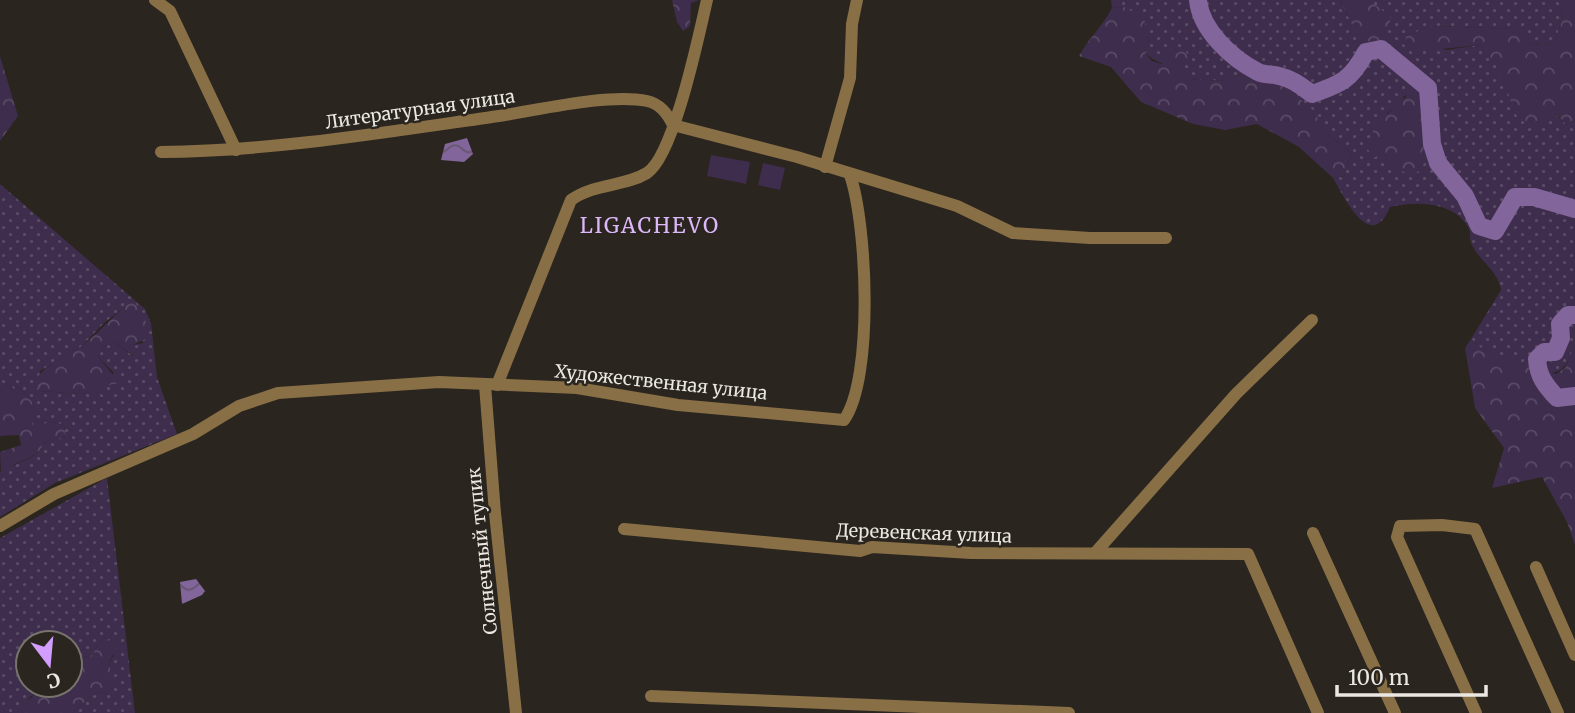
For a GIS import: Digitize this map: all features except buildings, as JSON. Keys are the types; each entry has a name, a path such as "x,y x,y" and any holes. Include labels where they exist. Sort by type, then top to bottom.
{"street":[{"path":"155,0 170,11 236,149"},
{"path":"491,385 571,200 597,186 646,174 657,163 673,125 707,0"},
{"path":"825,167 850,78 852,24 857,0"},
{"name":"Литературная улица","path":"160,152 236,149 338,139 611,100 648,101 664,110 673,125"},
{"path":"673,125 957,206 1013,233 1090,238 1166,238"},
{"name":"Художественная улица","path":"0,526 54,494 193,434 239,407 278,393 393,384 603,390 678,405 844,420 853,408 862,361 864,286 859,205 850,175"},
{"path":"1095,553 1236,394 1312,320"},
{"name":"Солнечный тупик","path":"491,385 495,513 516,713"},
{"path":"1476,713 1397,537 1396,529 1403,526 1442,525 1475,529 1558,713"},
{"name":"Деревенская улица","path":"624,529 860,551 872,547 971,553 1248,554 1318,713"},
{"path":"1313,533 1395,713"},
{"path":"1536,567 1575,655"},
{"path":"651,696 1069,713"}],"green space":[{"path":"672,0 699,0 691,3 690,26 683,31 677,22"},
{"path":"1111,0 1340,0 1352,24 1372,5 1369,0 1559,0 1563,19 1553,45 1530,44 1515,29 1432,26 1406,36 1446,50 1479,45 1567,125 1575,120 1575,345 1565,366 1557,372 1545,373 1481,348 1471,339 1501,290 1493,271 1472,245 1469,229 1463,220 1445,208 1411,204 1390,207 1383,220 1375,225 1367,223 1351,208 1333,178 1344,176 1351,153 1324,131 1287,89 1245,72 1225,81 1189,79 1149,56 1144,51 1149,40 1144,29 1124,7 1112,8","holes":["1425,94 1430,140 1390,160 1382,153 1368,149 1388,112 1399,106 1404,96"]},
{"path":"1340,0 1369,0 1391,17 1386,40 1376,45 1357,35"},
{"path":"1559,0 1575,0 1575,120 1567,125 1556,114 1539,127 1518,119 1496,63 1479,45 1414,52 1404,45 1406,36 1431,26 1515,29 1530,44 1553,45 1563,19"},
{"path":"1124,7 1144,18 1149,40 1144,51 1152,61 1162,64 1165,52 1175,46 1186,51 1189,61 1182,70 1189,79 1224,81 1245,72 1287,88 1314,111 1324,131 1351,153 1344,176 1333,178 1299,147 1257,124 1225,130 1193,124 1141,102 1111,67 1079,56 1112,8"},
{"path":"0,56 18,116 0,141"},
{"path":"1414,89 1425,94 1428,131 1425,160 1420,170 1411,174 1398,169 1382,153 1372,159 1368,149 1373,138 1373,127"},
{"path":"711,155 750,162 746,184 707,176"},
{"path":"763,163 785,168 780,190 758,185"},
{"path":"0,184 145,309 151,323 157,377 177,434 55,483 0,517 0,472 31,458 44,443 66,436 64,425 53,422 31,427 34,404 19,387 7,385 0,393","holes":["133,300 143,343 133,345 133,356 114,342 104,347 98,357 114,373 93,391 82,394 39,391 40,371 80,348 104,323"]},
{"path":"133,300 145,316 148,338 133,345 134,356 114,342 104,347 98,357 120,383 108,385 103,395 93,391 82,394 39,391 35,381 44,370 77,350"},
{"path":"1471,339 1481,348 1556,374 1565,368 1575,345 1575,545 1567,522 1542,477 1492,488 1504,448 1475,408 1465,348"},
{"path":"7,385 19,387 34,404 32,426 53,422 64,425 66,436 44,443 36,454 1,473 0,452 21,445 19,435 0,436 0,393"},
{"path":"107,478 135,713 73,713 95,692 107,693 111,676 108,664 114,655 98,645 92,655 84,658 84,629 14,629 14,699 29,699 22,713 0,713 0,538"},
{"path":"108,639 119,644 108,664 116,686 107,693 95,692 73,713 22,713 30,699 84,699 84,658 92,655 98,645"}],"water":[{"path":"467,138 473,154 464,162 441,160 445,144"},
{"path":"196,579 205,591 182,604 180,582"}],"waterway":[{"path":"1198,0 1205,22 1228,51 1260,73 1293,81 1312,94 1344,80 1366,52 1381,49 1428,88 1432,144 1438,163 1465,196 1479,226 1495,231 1515,197 1534,197 1575,209"},
{"path":"1575,315 1568,315 1560,324 1561,338 1555,352 1544,352 1537,359 1543,380 1557,398 1575,396"}],"district":[{"name":"LIGACHEVO","path":"650,225"}]}
